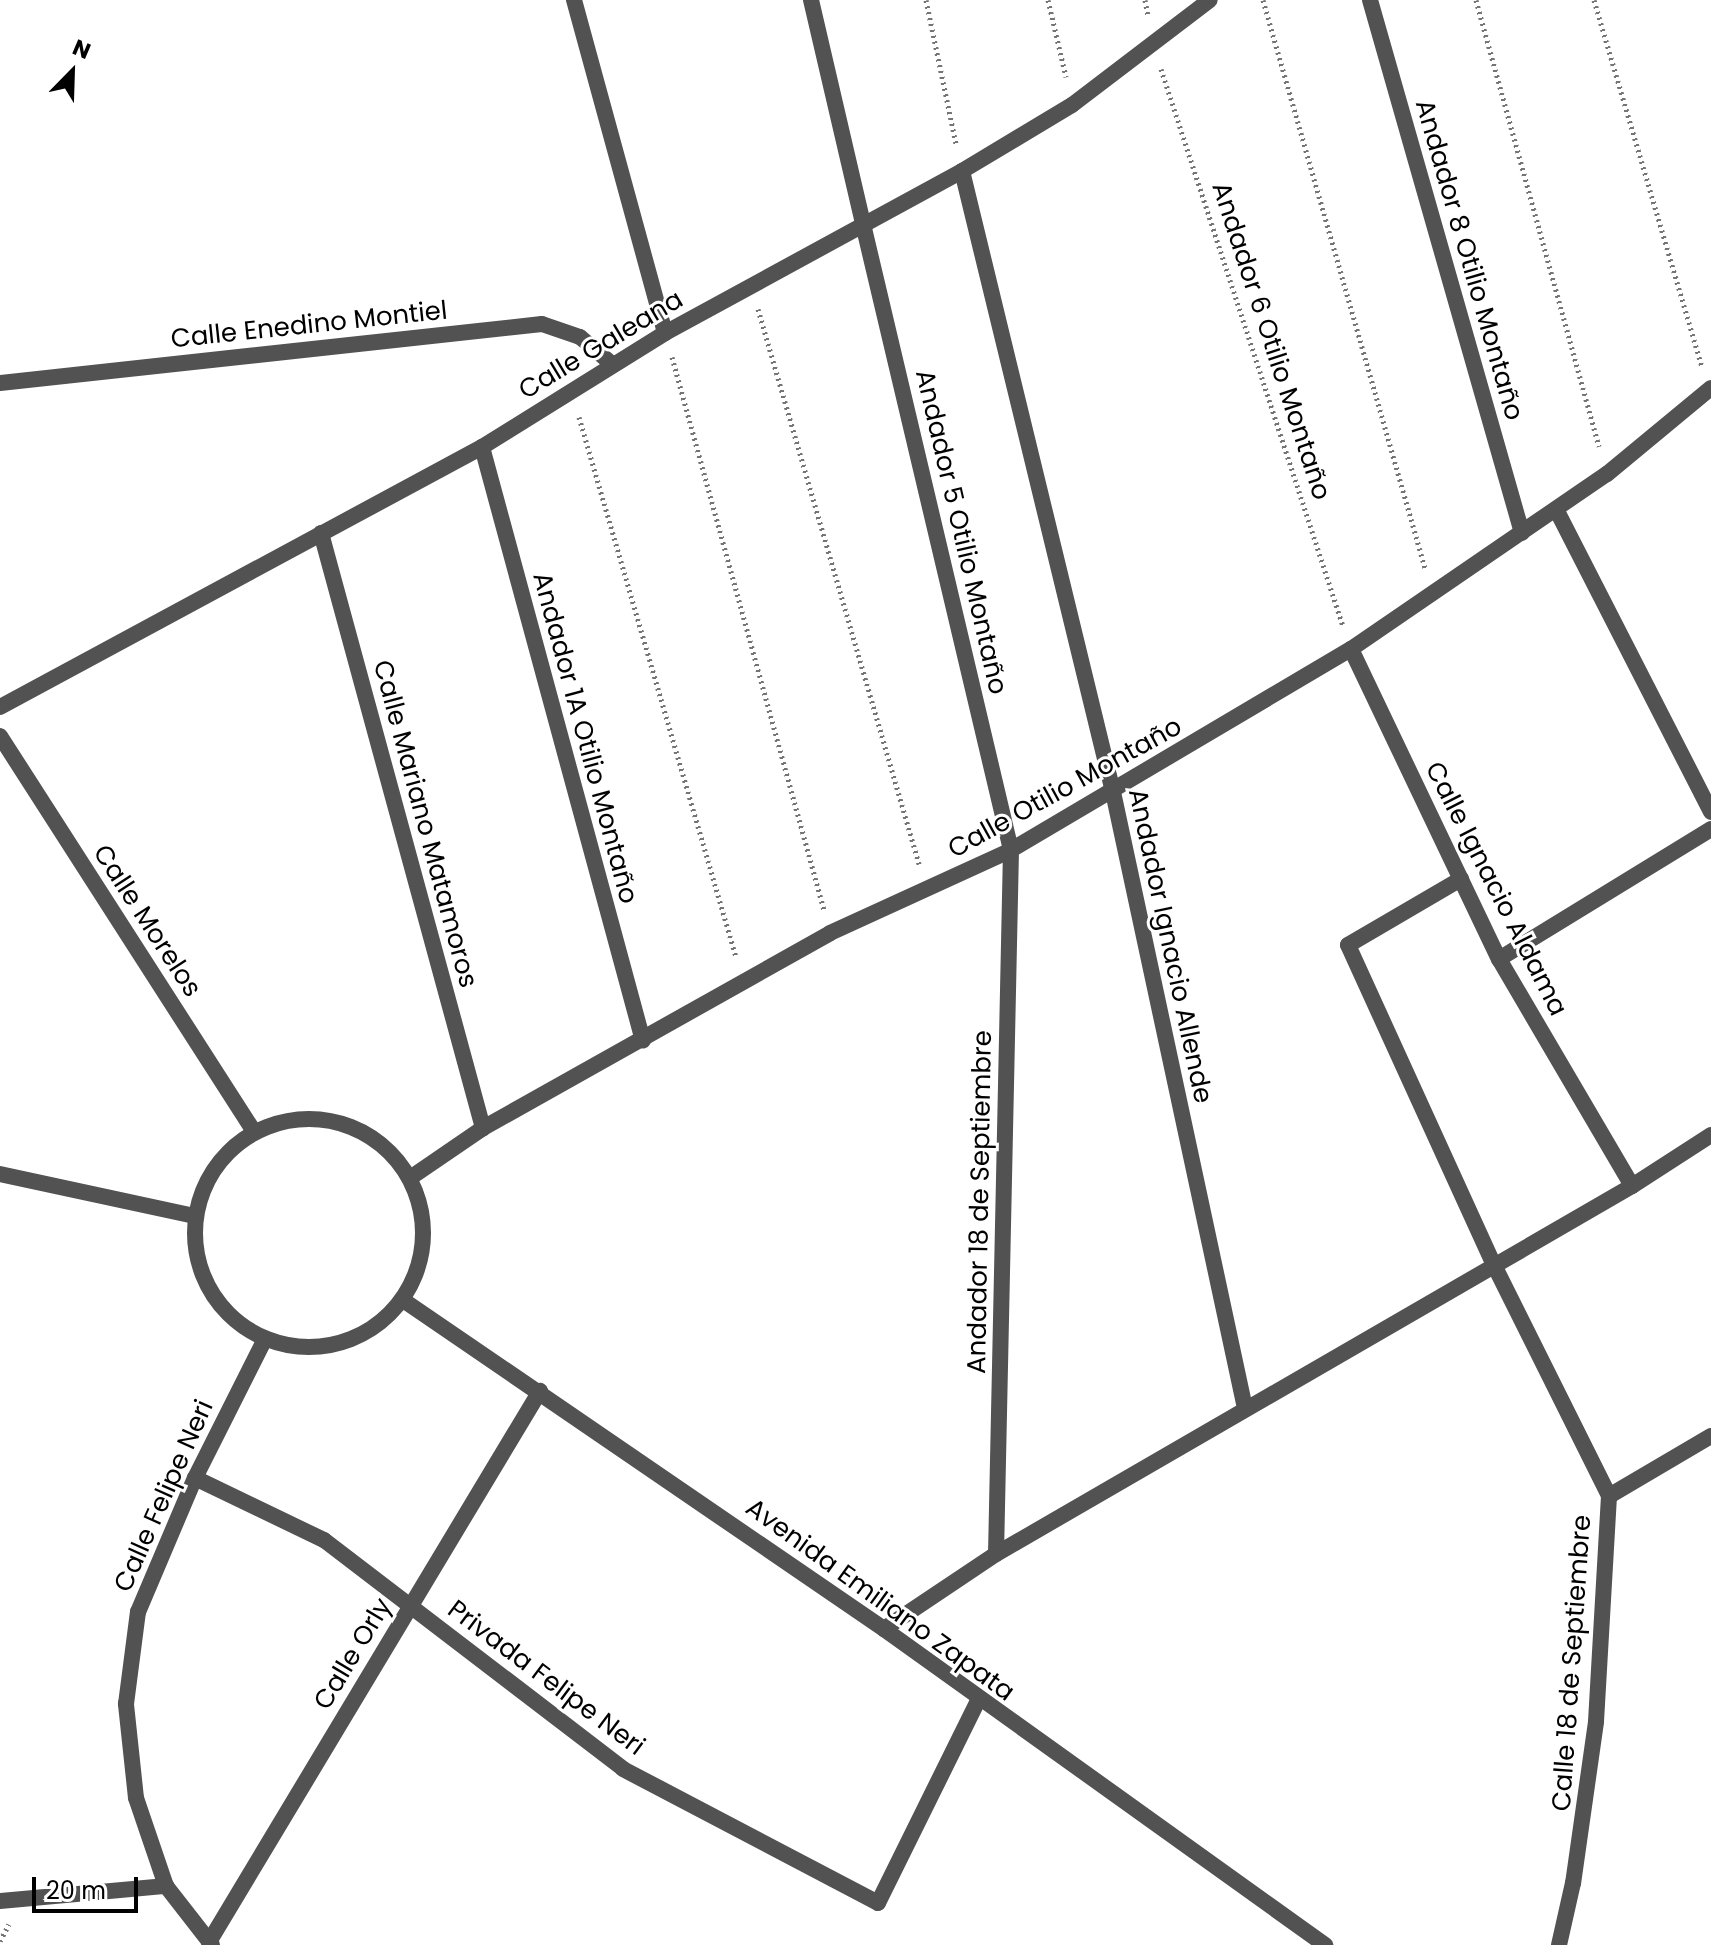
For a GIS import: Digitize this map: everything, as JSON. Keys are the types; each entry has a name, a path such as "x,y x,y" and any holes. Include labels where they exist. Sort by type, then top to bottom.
{"street":[{"path":"574,0 665,333"},
{"name":"Andador 5 Otilio Montaño","path":"811,0 1011,850"},
{"name":"Calle Galeana","path":"0,707 482,447 665,333 962,171 1072,105 1210,0"},
{"name":"Andador 8 Otilio Montaño","path":"1370,0 1522,533"},
{"name":"Andador Ignacio Allende","path":"962,171 1113,792 1245,1408"},
{"name":"Calle Enedino Montiel","path":"0,383 542,324 580,337 612,364"},
{"name":"Calle Otilio Montaño","path":"410,1178 483,1128 643,1041 830,933 927,892 1011,850 1351,649 1557,511 1710,389"},
{"name":"Andador 1A Otilio Montaño","path":"482,447 643,1041"},
{"path":"1557,511 1711,812"},
{"name":"Calle Mariano Matamoros","path":"321,533 483,1128"},
{"name":"Calle Ignacio Aldama","path":"1351,649 1499,959 1632,1186"},
{"name":"Calle Morelos","path":"0,736 254,1132"},
{"path":"1499,959 1711,829"},
{"name":"Andador 18 de Septiembre","path":"996,1554 1011,850"},
{"name":"Calle 18 de Septiembre","path":"1461,879 1348,945 1494,1265 1609,1496 1593,1752 1573,1883 1559,1945"},
{"path":"324,1119 358,1129 388,1150 410,1178 421,1208 424,1240 418,1271 403,1300 376,1327 341,1343 303,1347 265,1339 232,1319 208,1290 195,1254 195,1216 212,1172 225,1153 254,1132 288,1120 324,1119"},
{"path":"884,1629 996,1554 1632,1186 1711,1135"},
{"path":"0,1174 195,1216"},
{"name":"Avenida Emiliano Zapata","path":"403,1300 884,1629 978,1701 1325,1945"},
{"name":"Calle Felipe Neri","path":"210,1943 166,1886 136,1798 126,1704 138,1612 195,1478 265,1339"},
{"name":"Calle Orly","path":"210,1943 540,1391"},
{"path":"1609,1496 1711,1436"},
{"name":"Privada Felipe Neri","path":"195,1478 324,1540 623,1769 878,1903 978,1701"},
{"path":"0,1901 166,1886"}],"path":[{"path":"926,0 962,171"},
{"path":"1048,0 1072,105"},
{"path":"1263,0 1433,596"},
{"path":"1476,0 1607,474"},
{"path":"1594,0 1710,389"},
{"name":"Andador 6 Otilio Montaño","path":"1153,46 1351,649"},
{"path":"751,285 927,892"},
{"path":"665,333 830,933"},
{"path":"571,389 743,982"}]}
